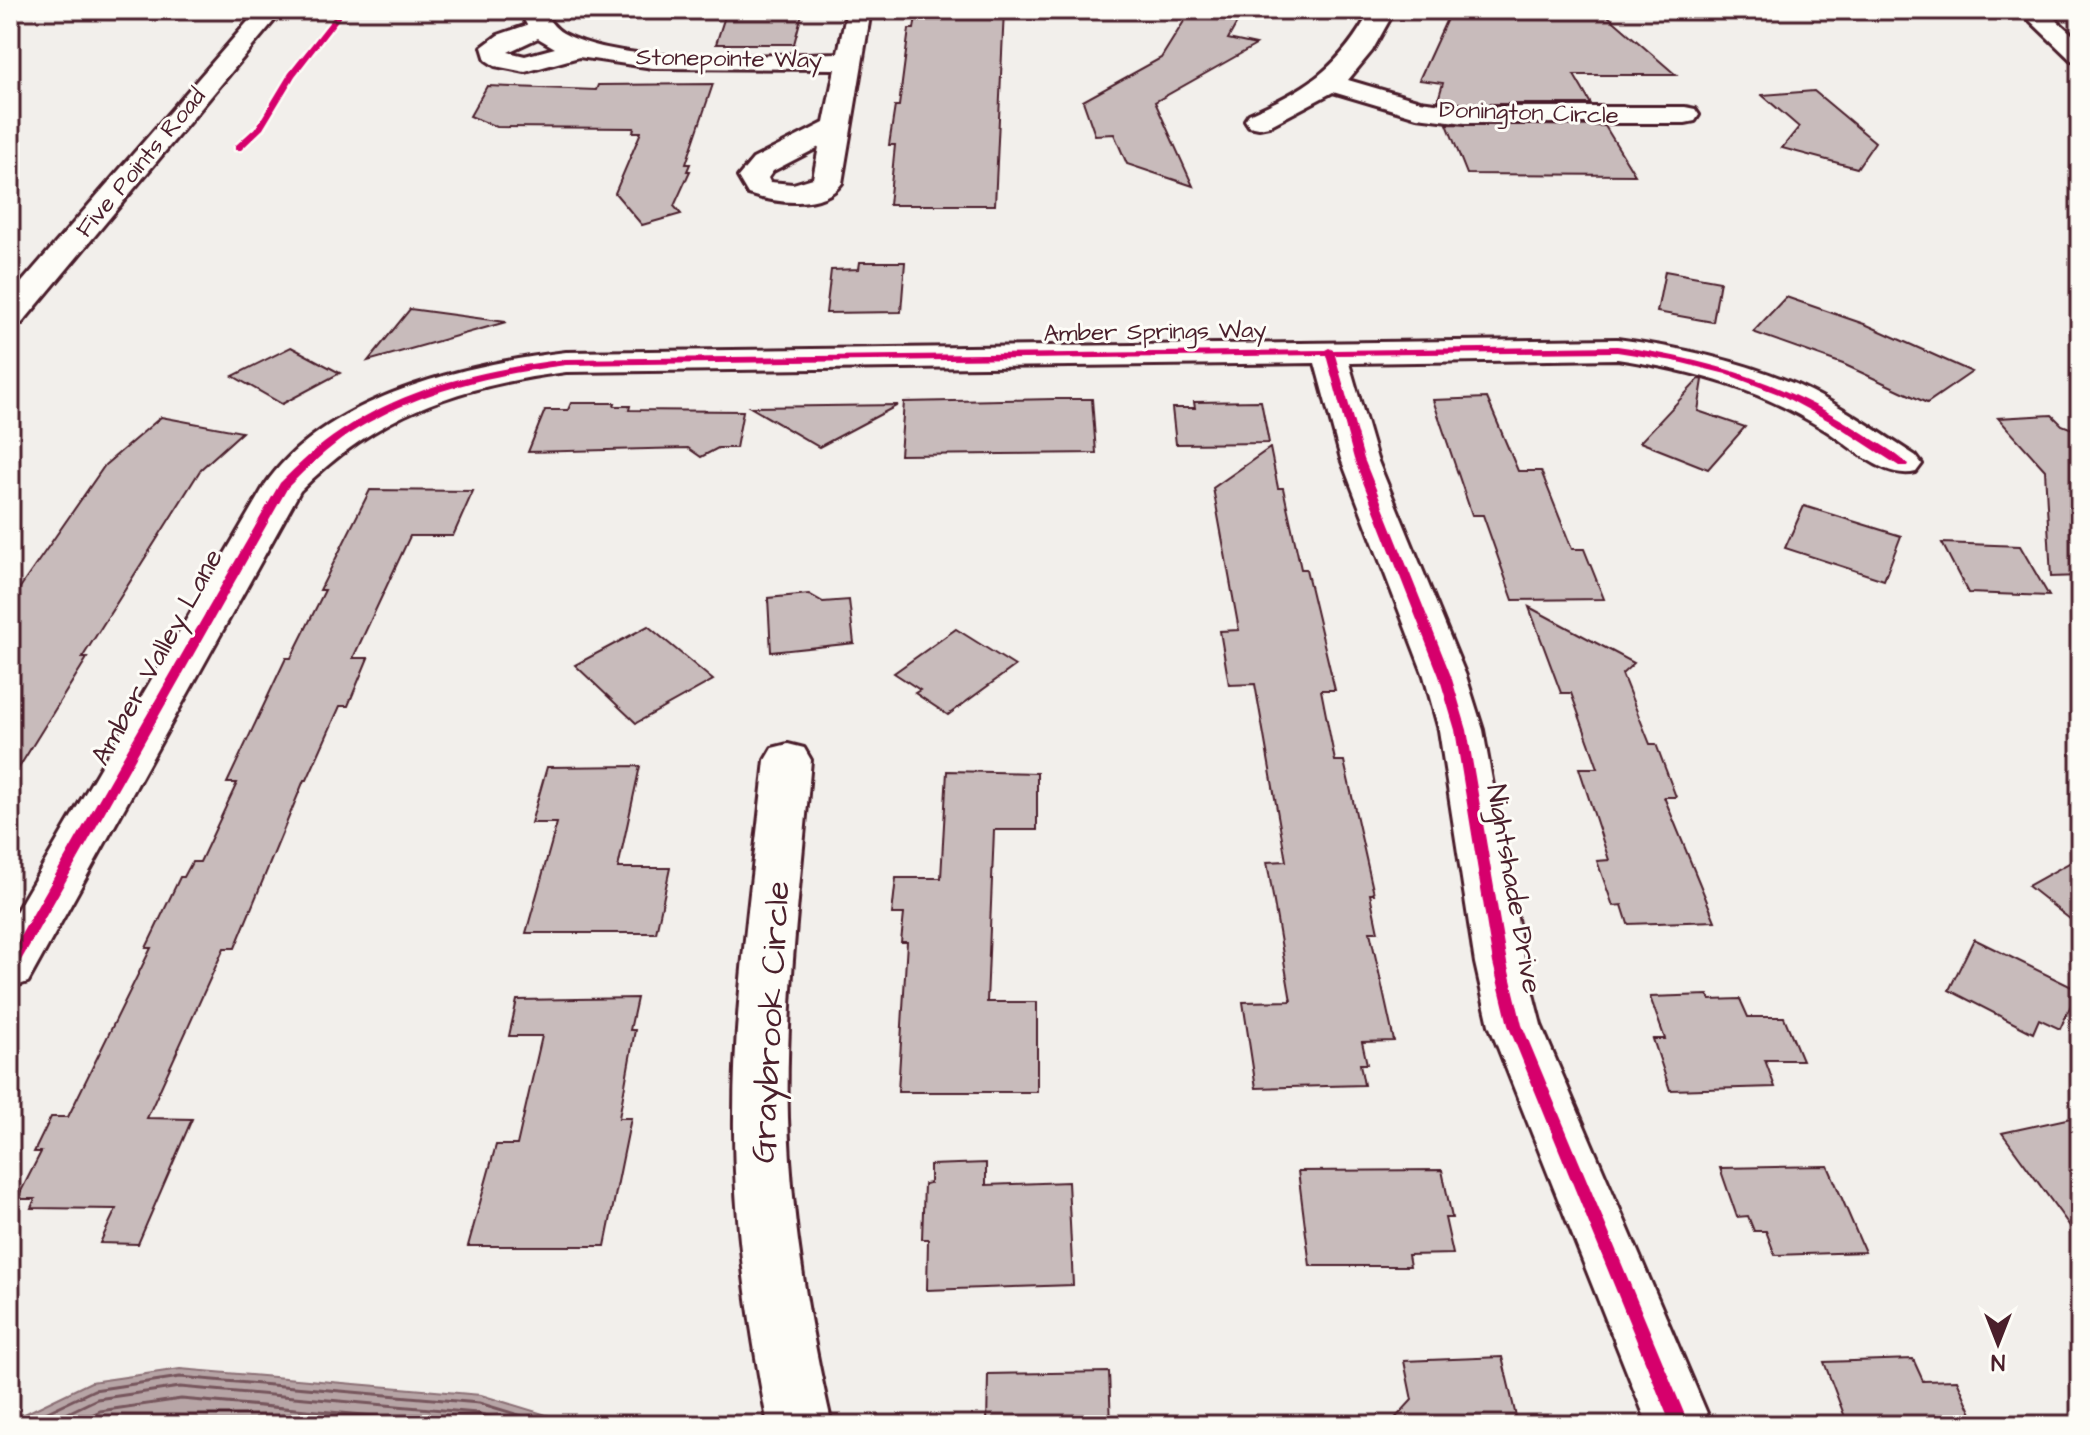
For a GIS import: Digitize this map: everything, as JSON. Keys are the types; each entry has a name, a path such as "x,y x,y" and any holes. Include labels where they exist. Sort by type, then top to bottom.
{"street":[{"name":"Five Points Road","path":"10,316 271,10"},
{"path":"837,127 859,10"},
{"path":"1259,120 1307,98 1330,83 1361,52 1383,10"},
{"path":"2031,10 2080,55"},
{"path":"536,19 495,47 495,55 514,63 533,63 578,48"},
{"name":"Stonepointe Way","path":"536,19 556,39 578,48 619,57 670,61 849,61"},
{"name":"Donington Circle","path":"1330,83 1417,109 1475,116 1685,115"},
{"name":"Amber Springs Way","path":"388,407 485,373 566,362 1586,347 1684,359 1739,374 1812,407 1903,464"},
{"name":"Nightshade Drive","path":"1329,351 1359,459 1437,653 1461,730 1500,963 1515,1025 1680,1425"},
{"name":"Amber Valley Lane","path":"10,967 274,499 301,466 328,443 388,407"},
{"name":"Graybrook Circle","path":"788,760 766,1015 761,1119 770,1260 784,1351 800,1425"}],"water":[{"path":"180,1369 481,1395 579,1425 10,1425 10,1421 91,1382"}],"building":[{"path":"727,10 803,10 794,44 716,44"},
{"path":"917,10 1004,10 995,205 889,205 895,145 889,145 895,106 899,106 909,29 914,29"},
{"path":"1191,10 1244,10 1228,39 1256,45 1155,102 1193,186 1127,164 1114,134 1095,135 1083,101 1161,58"},
{"path":"1451,10 1601,10 1676,75 1574,75 1591,104 1465,104 1438,100 1443,83 1419,80"},
{"path":"713,84 686,164 690,164 687,171 690,171 674,206 681,214 642,225 615,193 641,132 633,132 634,128 497,127 470,116 487,86 596,90 598,85"},
{"path":"1814,91 1875,142 1857,168 1782,148 1799,127 1762,95"},
{"path":"1447,124 1605,126 1635,175 1467,174"},
{"path":"860,262 905,262 901,312 826,313 831,270 859,269"},
{"path":"1665,271 1720,281 1713,322 1657,312"},
{"path":"1786,297 1867,325 1972,372 1927,403 1843,364 1753,332"},
{"path":"410,309 506,322 368,361"},
{"path":"291,347 340,373 282,404 233,376"},
{"path":"1699,379 1703,380 1698,411 1745,427 1708,469 1640,442"},
{"path":"1487,398 1518,471 1541,471 1572,549 1584,549 1604,599 1513,600 1483,515 1472,515 1433,400"},
{"path":"1092,399 1096,453 900,455 904,402"},
{"path":"1261,401 1269,443 1176,444 1172,408 1195,408 1194,402"},
{"path":"571,403 615,403 614,406 630,406 629,410 743,411 736,448 718,448 701,457 688,448 528,452 545,410 568,410"},
{"path":"898,405 819,447 750,407"},
{"path":"2052,415 2062,425 2080,432 2080,576 2051,577 2045,470 1998,418"},
{"path":"161,417 242,432 201,469 82,658 87,658 10,782 10,602 105,465"},
{"path":"1270,448 1278,488 1283,488 1301,569 1306,569 1335,690 1321,690 1335,761 1344,761 1374,894 1370,894 1378,932 1370,932 1394,1041 1362,1042 1367,1064 1360,1064 1364,1085 1256,1088 1243,1002 1291,1001 1267,862 1286,861 1255,684 1229,685 1220,631 1239,630 1213,488"},
{"path":"370,490 473,491 453,536 410,536 353,658 368,658 348,706 340,706 307,780 304,780 235,948 224,948 147,1118 192,1119 138,1244 100,1243 116,1209 31,1208 35,1199 17,1199 41,1152 34,1152 51,1117 68,1117 151,948 146,948 180,877 184,877 192,862 200,862 237,783 227,783 286,658 291,658 325,590 320,590"},
{"path":"1804,506 1901,536 1884,580 1785,548"},
{"path":"1942,543 2020,546 2049,596 1968,593"},
{"path":"809,594 823,602 849,600 854,643 771,652 768,598"},
{"path":"1529,607 1634,663 1622,674 1650,744 1656,744 1676,797 1664,797 1715,921 1628,924 1622,905 1613,906 1597,861 1609,860 1579,768 1598,768 1571,693 1561,693"},
{"path":"648,626 713,680 636,723 575,665"},
{"path":"956,629 1015,666 948,715 915,693 920,690 894,673"},
{"path":"640,766 618,868 670,868 656,933 526,933 557,823 531,823 547,767"},
{"path":"947,771 1037,773 1037,830 994,830 987,1002 1037,1002 1037,1092 898,1092 907,942 901,942 904,914 892,914 896,878 941,878"},
{"path":"2080,857 2080,927 2028,886"},
{"path":"1974,939 2078,990 2060,1029 2039,1019 2033,1033 1949,990"},
{"path":"1708,995 1710,1000 1740,999 1748,1017 1784,1017 1802,1060 1765,1060 1775,1087 1670,1090 1653,1039 1665,1039 1650,997"},
{"path":"637,998 630,1030 635,1030 619,1118 631,1118 605,1246 468,1246 496,1145 517,1145 542,1036 509,1036 517,1000"},
{"path":"2080,1116 2080,1240 2002,1133"},
{"path":"986,1163 986,1185 1068,1182 1073,1285 927,1290 928,1239 922,1239 924,1184 930,1183 930,1165"},
{"path":"1828,1166 1865,1252 1775,1255 1766,1231 1754,1231 1748,1216 1737,1217 1720,1168"},
{"path":"1442,1170 1452,1218 1445,1218 1453,1254 1408,1255 1410,1266 1310,1266 1298,1171"},
{"path":"1502,1357 1518,1425 1389,1425 1412,1400 1404,1361"},
{"path":"1913,1359 1923,1381 1957,1380 1977,1425 1848,1425 1824,1362"},
{"path":"1109,1372 1111,1425 987,1425 988,1374"}],"cycle path":[{"path":"238,148 260,127 292,75 343,10"},
{"path":"10,967 284,485 344,433 377,413 449,384 487,374 566,362 1617,349 1692,362 1766,385 1819,411 1903,464"},
{"path":"1329,351 1359,459 1445,676 1461,730 1500,963 1515,1025 1680,1425"}]}
